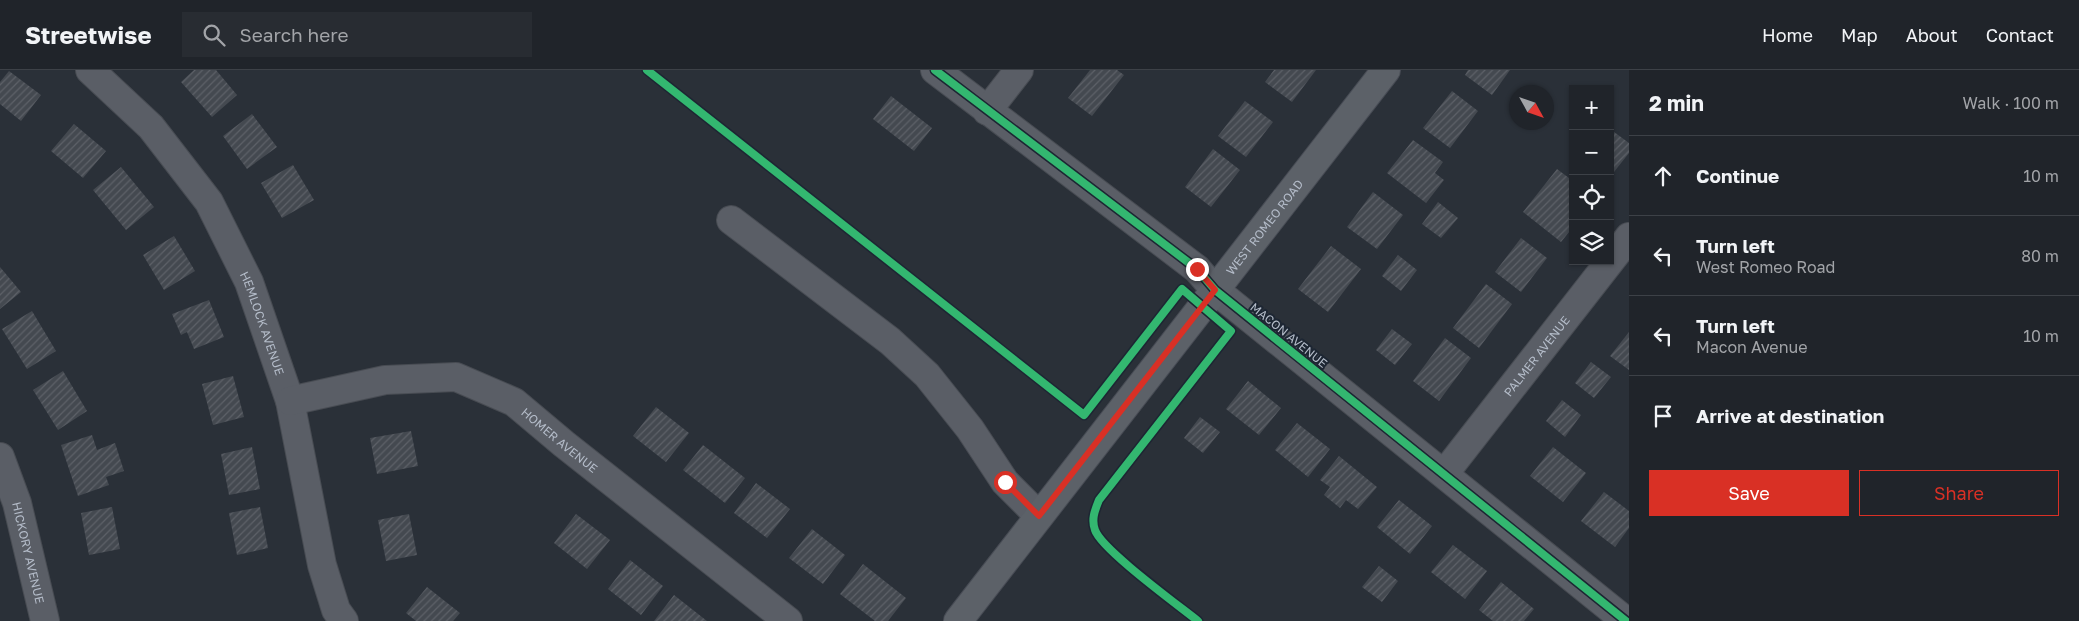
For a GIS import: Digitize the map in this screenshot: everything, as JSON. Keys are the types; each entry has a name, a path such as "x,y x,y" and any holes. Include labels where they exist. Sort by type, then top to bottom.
{"main road":[{"name":"WEST ROMEO ROAD","path":"958,621 1386,70"}],"street":[{"name":"HEMLOCK AVENUE","path":"90,70 151,127 209,202 249,282 290,401 322,565 336,610 344,621"},
{"name":"MACON AVENUE","path":"935,70 1197,269 1215,290 1626,621"},
{"path":"987,111 1019,70"},
{"path":"731,220 890,341 926,375 970,429 1005,482 1039,516"},
{"name":"PALMER AVENUE","path":"1444,474 1625,249"},
{"name":"HOMER AVENUE","path":"290,401 386,380 456,377 514,402 564,444 788,621"},
{"name":"HICKORY AVENUE","path":"0,457 17,503 45,621"}],"building":[{"path":"194,70 216,70 237,95 212,117 181,82"},
{"path":"1090,70 1117,70 1124,75 1092,116 1068,98"},
{"path":"1274,70 1316,70 1292,102 1265,82"},
{"path":"1468,70 1510,70 1492,95 1465,75"},
{"path":"9,71 41,95 21,121 0,104 0,82"},
{"path":"1452,91 1478,111 1450,148 1423,128"},
{"path":"891,96 932,128 914,151 873,119"},
{"path":"1245,101 1273,122 1246,157 1218,136"},
{"path":"252,114 277,147 247,169 223,136"},
{"path":"74,124 106,151 83,178 51,151"},
{"path":"1614,132 1629,143 1629,153 1614,172"},
{"path":"1413,140 1443,162 1435,173 1444,180 1426,203 1387,173"},
{"path":"1213,149 1240,170 1211,207 1185,187"},
{"path":"293,165 314,200 282,218 261,183"},
{"path":"121,167 154,207 126,230 93,190"},
{"path":"1557,169 1569,178 1569,232 1561,242 1523,212"},
{"path":"1373,192 1403,215 1377,249 1347,227"},
{"path":"1438,202 1458,218 1441,238 1422,224"},
{"path":"174,236 195,271 164,290 143,255"},
{"path":"1521,238 1547,258 1521,292 1495,272"},
{"path":"1331,246 1361,269 1328,312 1298,289"},
{"path":"1398,255 1417,270 1401,291 1382,276"},
{"path":"0,267 21,292 0,309"},
{"path":"1486,284 1512,304 1479,348 1453,328"},
{"path":"209,300 224,337 194,349 187,332 181,335 172,314"},
{"path":"32,311 56,351 27,369 2,329"},
{"path":"1392,329 1412,344 1395,365 1376,350"},
{"path":"1629,332 1629,370 1610,356"},
{"path":"1445,338 1471,358 1439,401 1413,381"},
{"path":"1591,362 1611,377 1594,398 1575,383"},
{"path":"63,371 87,411 58,430 33,390"},
{"path":"233,376 244,417 213,425 202,384"},
{"path":"1248,381 1281,408 1259,435 1226,409"},
{"path":"1562,400 1581,415 1565,437 1546,421"},
{"path":"656,407 689,433 666,462 633,436"},
{"path":"1200,417 1220,432 1203,453 1184,438"},
{"path":"1297,423 1330,449 1308,477 1275,450"},
{"path":"411,431 418,466 377,474 370,438"},
{"path":"92,435 97,450 115,443 124,471 106,477 109,485 78,496 61,445"},
{"path":"703,445 745,478 725,503 683,470"},
{"path":"252,447 260,489 229,495 221,454"},
{"path":"1553,447 1586,473 1563,502 1530,476"},
{"path":"1339,456 1377,487 1358,509 1346,500 1340,508 1324,495 1330,487 1320,480"},
{"path":"756,483 790,509 767,538 734,513"},
{"path":"1604,492 1629,511 1629,528 1615,547 1581,521"},
{"path":"1399,500 1432,526 1410,554 1377,527"},
{"path":"112,507 120,549 89,555 81,513"},
{"path":"260,507 268,548 237,555 229,513"},
{"path":"409,514 417,555 386,561 378,520"},
{"path":"576,514 610,540 587,569 554,543"},
{"path":"812,529 845,555 823,584 789,558"},
{"path":"1453,545 1487,571 1465,599 1431,572"},
{"path":"630,560 663,586 641,615 608,589"},
{"path":"863,564 906,598 888,621 875,621 840,594"},
{"path":"1379,566 1398,581 1382,602 1362,587"},
{"path":"1501,582 1534,609 1524,621 1493,621 1479,610"},
{"path":"427,587 460,613 453,621 416,621 406,613"},
{"path":"674,595 707,621 654,621"}],"cycle path":[{"path":"647,70 1084,415 1182,289 1231,331 1099,500 1093,518 1095,530 1100,539 1111,550 1141,577 1198,621"},
{"path":"935,70 1197,269 1215,290 1626,621"}],"route":[{"path":"1005,482 1039,516 1215,290 1197,269"}]}
